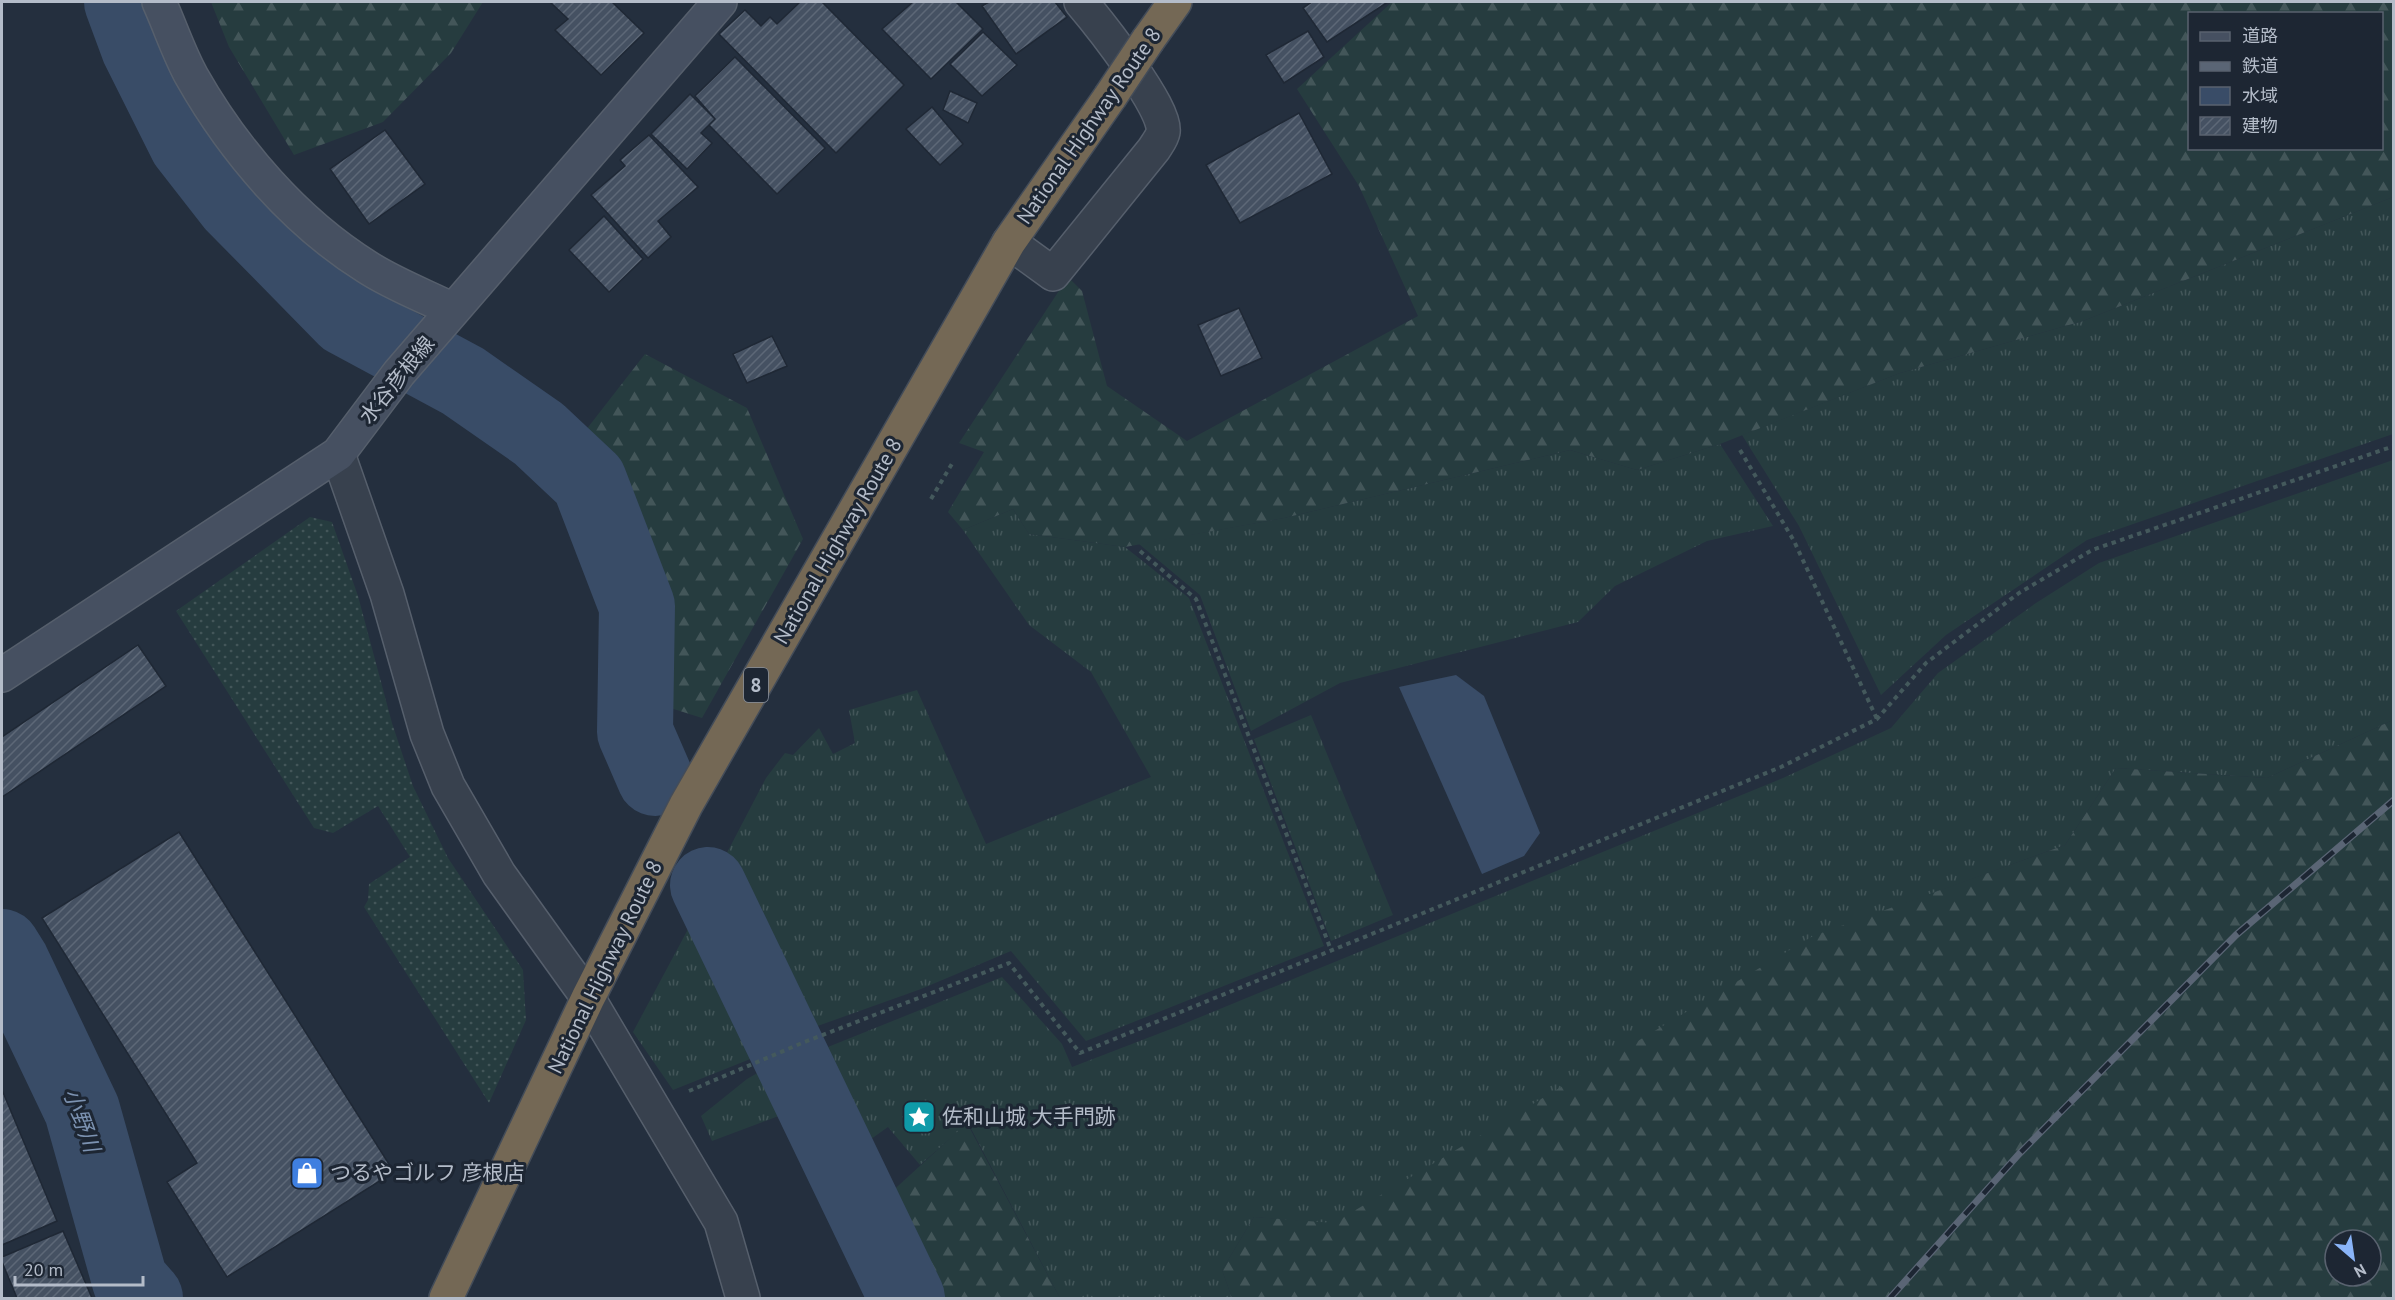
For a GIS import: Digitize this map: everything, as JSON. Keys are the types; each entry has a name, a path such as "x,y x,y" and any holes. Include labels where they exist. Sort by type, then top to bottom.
{"highway":[{"name":"National Highway Route 8","path":"446,1299 588,998 686,805 1009,242 1175,2"}],"main road":[{"path":"159,2 191,76 232,138 266,180 326,239 360,262 453,310"},
{"name":"水谷彦根線","path":"2,675 338,454 399,373 720,2"}],"street":[{"path":"1009,242 1053,274 1154,149 1163,132 1161,115 1114,43 1081,2"},
{"path":"338,454 387,594 427,734 448,786 499,874 588,998 721,1222 743,1299"}],"path":[{"path":"652,1106 802,1043 1009,963 1080,1053 1781,767 1877,719 1926,663 2019,593 2092,550 2394,446"},
{"path":"1740,450 1794,541 1877,719"},
{"path":"931,499 953,462"},
{"path":"1140,551 1196,599 1331,950"}],"green space":[{"path":"211,2 483,2 451,53 383,122 294,155 229,47"},
{"path":"1392,2 2393,2 2393,197 2083,321 1900,373 1720,444 1637,470 1570,450 1284,518 1125,547 1029,534 1013,509 963,530 948,512 984,452 959,443 1068,277 1082,291 1107,386 1187,441 1418,316 1359,186 1297,89"},
{"path":"2393,197 2393,434 2087,540 1946,635 1881,695 1799,526 1742,435 1900,373 2083,321"},
{"path":"645,354 747,408 803,539 702,718 661,705 568,453"},
{"path":"1720,444 1773,526 1707,541 1615,586 1578,622 1340,683 1251,731 1200,595 1139,544 1284,518 1570,450 1637,470"},
{"path":"2393,460 2393,720 2267,778 2116,768 2065,845 1813,937 1334,1224 1254,1217 1222,1270 1232,1298 1060,1298 968,1123 920,1165 888,1127 850,1154 808,1055 1002,977 1062,1044 1072,1067 1176,1027 1783,778 1891,728 1938,673 2036,603 2099,563"},
{"path":"1013,509 1029,534 1125,547 1189,598 1324,946 1086,1041 1011,951 921,989 798,1033 718,870 766,778 785,753 793,755 819,728 833,754 855,743 849,710 917,690 986,844 1151,777 1091,672 1029,625 963,530"},
{"path":"310,517 332,522 358,596 392,723 413,786 448,858 523,970 526,1020 489,1103 364,907 368,900 369,884 410,857 378,806 333,833 314,828 176,611"},
{"path":"1311,715 1393,915 1331,941 1254,739"},
{"path":"2393,720 2393,1298 1232,1298 1222,1270 1254,1217 1334,1223 1813,936 2065,845 2116,768 2267,778"},
{"path":"694,918 704,931 713,920 773,1050 673,1090 633,1032"},
{"path":"778,1061 800,1108 712,1141 701,1116 747,1079"},
{"path":"967,1123 1060,1298 937,1298 887,1196"}],"water":[{"path":"1456,675 1484,696 1540,833 1524,856 1482,874 1399,687"}],"building":[{"path":"550,2 612,2 644,33 601,75 555,30 568,19"},
{"path":"800,2 822,2 904,85 836,153 719,34 745,10 761,26 770,17 777,24"},
{"path":"913,2 956,2 983,29 931,79 882,29"},
{"path":"989,2 1055,2 1067,17 1016,54 982,6"},
{"path":"1312,2 1388,2 1327,42 1303,8"},
{"path":"1308,31 1324,57 1284,83 1266,55"},
{"path":"983,32 1017,65 982,96 950,64"},
{"path":"735,57 825,148 777,194 709,125 715,119 695,96"},
{"path":"950,91 977,103 968,123 943,110"},
{"path":"690,94 715,119 701,133 712,143 687,169 651,134"},
{"path":"932,107 963,144 940,165 906,129"},
{"path":"1299,113 1332,174 1240,223 1206,165"},
{"path":"385,130 425,184 369,224 330,169"},
{"path":"649,135 698,187 658,221 671,237 648,258 591,195 625,166 620,160"},
{"path":"604,216 643,259 609,292 569,250"},
{"path":"1239,308 1262,358 1221,376 1198,325"},
{"path":"772,336 787,366 747,383 733,354"},
{"path":"138,645 166,686 2,797 2,737"},
{"path":"179,832 394,1172 227,1277 167,1182 197,1163 42,918"},
{"path":"2,1090 57,1221 2,1245"},
{"path":"63,1231 92,1298 17,1298 2,1257"}],"waterway":[{"path":"122,2 139,48 187,144 233,203 346,318 463,381 539,434 589,481 637,606 635,732 655,778"},
{"path":"708,885 907,1298"},
{"name":"小野川","path":"2,947 12,963 82,1110 130,1281 145,1298"}],"railway":[{"path":"1890,1298 2019,1154 2236,935 2394,800"}],"place":[{"name":"佐和山城 大手門跡","path":"919,1117"},
{"name":"つるやゴルフ 彦根店","path":"307,1173"}]}
